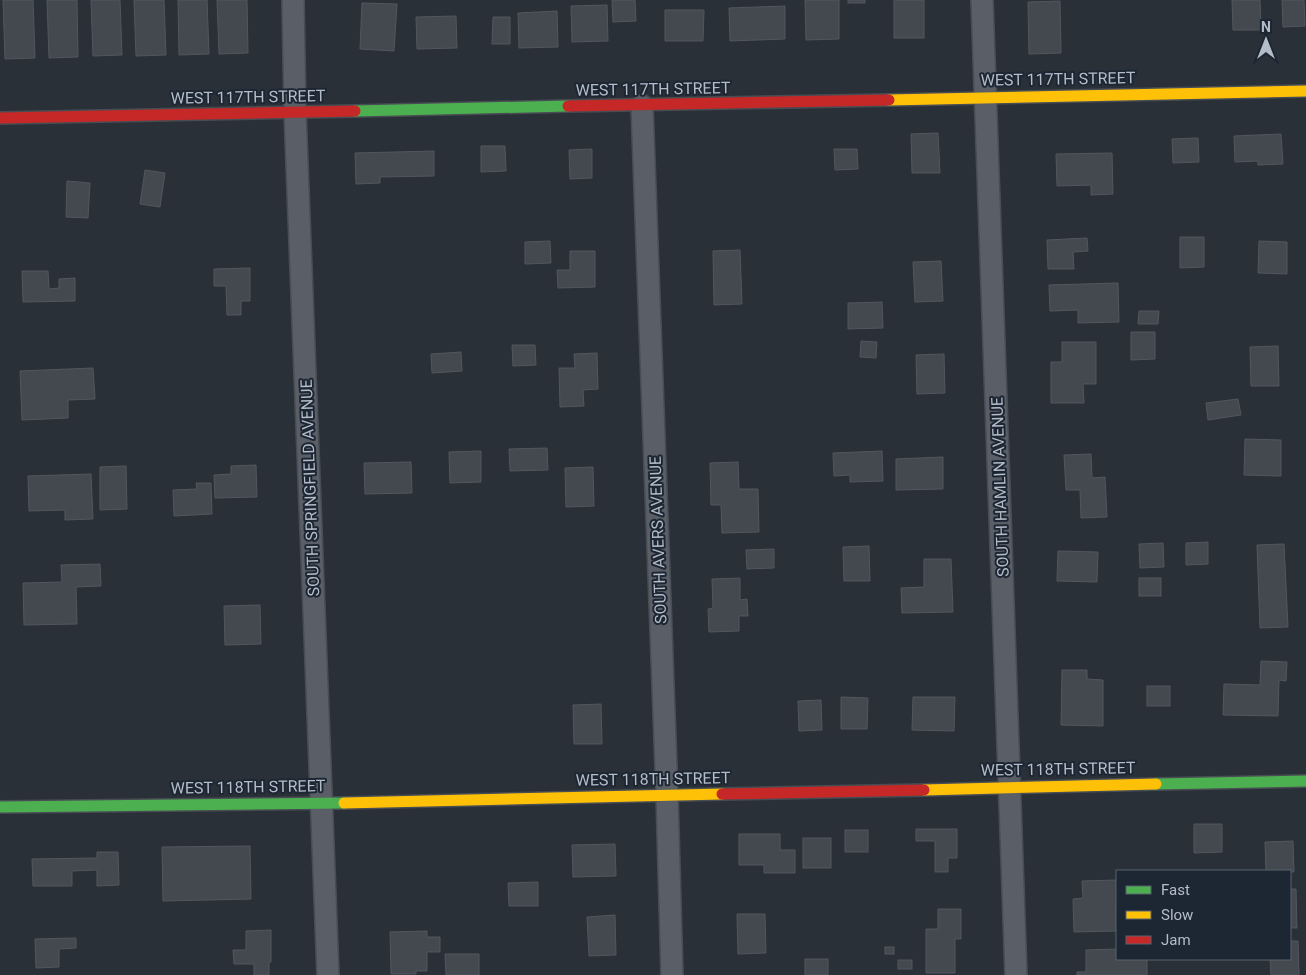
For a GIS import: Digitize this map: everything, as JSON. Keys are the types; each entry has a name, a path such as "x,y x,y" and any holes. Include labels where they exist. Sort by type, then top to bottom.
{"street":[{"name":"SOUTH SPRINGFIELD AVENUE","path":"293,0 295,112 323,803 328,975"},
{"name":"SOUTH HAMLIN AVENUE","path":"982,0 1016,975"},
{"name":"WEST 117TH STREET","path":"0,118 1306,91"},
{"name":"SOUTH AVERS AVENUE","path":"642,106 668,795 672,975"},
{"name":"WEST 118TH STREET","path":"0,807 323,803 1010,786 1306,781"}],"building":[{"path":"3,0 33,0 35,58 5,59"},
{"path":"47,0 77,0 78,57 49,58"},
{"path":"91,0 120,0 122,55 93,56"},
{"path":"134,0 164,0 166,55 136,56"},
{"path":"178,0 207,0 209,54 179,55"},
{"path":"217,0 247,0 248,53 219,54"},
{"path":"612,0 635,0 636,21 613,22"},
{"path":"805,0 839,0 839,39 806,40"},
{"path":"848,0 865,0 865,3 848,3"},
{"path":"894,0 924,0 924,38 894,38"},
{"path":"1232,0 1260,0 1261,30 1233,30"},
{"path":"1282,0 1304,0 1305,26 1283,27"},
{"path":"1060,1 1061,53 1029,54 1028,2"},
{"path":"362,3 397,4 394,51 360,49"},
{"path":"607,5 608,41 572,42 571,6"},
{"path":"785,6 785,39 730,41 729,8"},
{"path":"665,10 704,10 703,41 665,41"},
{"path":"557,11 558,47 519,48 518,13"},
{"path":"456,16 457,48 417,49 416,17"},
{"path":"493,17 510,17 510,44 492,44"},
{"path":"938,133 940,173 912,173 911,134"},
{"path":"1281,134 1283,164 1258,165 1258,161 1235,162 1234,136"},
{"path":"1198,138 1199,162 1173,163 1172,139"},
{"path":"481,146 505,146 506,171 481,172"},
{"path":"592,149 592,178 570,179 569,150"},
{"path":"834,149 857,149 858,169 835,170"},
{"path":"434,151 434,176 380,177 380,183 356,184 355,153"},
{"path":"1112,153 1113,194 1091,195 1091,185 1057,186 1056,154"},
{"path":"145,170 165,173 160,207 140,204"},
{"path":"67,181 90,183 88,218 66,217"},
{"path":"1180,237 1204,237 1204,267 1180,268"},
{"path":"1087,238 1088,251 1073,252 1074,269 1048,269 1047,240"},
{"path":"550,241 551,263 525,264 525,242"},
{"path":"1259,241 1287,242 1287,274 1258,273"},
{"path":"740,250 742,304 714,305 713,251"},
{"path":"570,251 595,251 595,287 558,288 557,270 570,270"},
{"path":"941,261 943,301 915,302 913,262"},
{"path":"250,268 250,301 241,301 241,315 227,315 226,286 214,286 214,269"},
{"path":"22,271 48,271 49,289 59,288 59,279 75,278 75,301 23,302"},
{"path":"1118,283 1119,322 1078,323 1078,310 1050,311 1049,285"},
{"path":"882,302 883,328 848,329 848,303"},
{"path":"1139,311 1159,311 1158,324 1138,324"},
{"path":"1131,332 1155,332 1155,359 1131,360"},
{"path":"861,341 877,342 876,358 860,357"},
{"path":"1062,342 1096,342 1096,384 1083,384 1084,403 1051,403 1051,362 1062,362"},
{"path":"512,345 535,345 536,365 513,366"},
{"path":"1278,346 1279,386 1251,386 1250,347"},
{"path":"461,352 462,371 432,373 431,354"},
{"path":"597,353 598,389 583,390 584,406 560,407 559,368 575,368 574,354"},
{"path":"944,354 945,393 917,394 916,355"},
{"path":"93,368 95,399 68,400 68,418 22,420 20,371"},
{"path":"1238,399 1241,415 1208,420 1206,403"},
{"path":"1245,439 1281,440 1281,476 1244,475"},
{"path":"547,448 548,470 510,471 509,449"},
{"path":"481,451 481,482 450,483 449,452"},
{"path":"882,451 883,481 850,482 850,475 834,476 833,453"},
{"path":"1091,454 1092,478 1105,477 1107,517 1081,518 1080,490 1066,490 1064,455"},
{"path":"943,457 943,489 896,490 896,459"},
{"path":"411,462 412,493 365,494 364,463"},
{"path":"738,462 739,489 758,489 759,532 722,533 721,505 711,505 710,463"},
{"path":"256,465 257,497 215,498 214,475 231,474 231,466"},
{"path":"126,466 127,509 100,510 100,467"},
{"path":"593,467 594,506 566,507 565,468"},
{"path":"91,474 93,519 65,520 65,510 29,511 28,476"},
{"path":"196,483 211,483 212,514 174,516 173,490 197,489"},
{"path":"1208,542 1208,564 1186,565 1186,543"},
{"path":"1163,543 1164,567 1140,568 1139,544"},
{"path":"1284,544 1288,627 1260,628 1257,545"},
{"path":"869,546 870,581 844,581 843,547"},
{"path":"774,549 774,568 747,569 746,550"},
{"path":"1058,551 1098,552 1097,582 1057,581"},
{"path":"924,559 951,559 953,612 902,613 901,588 924,587"},
{"path":"100,564 101,586 76,587 77,624 24,625 23,583 62,582 61,565"},
{"path":"740,578 740,600 747,599 748,616 739,616 739,631 709,632 708,609 713,608 712,579"},
{"path":"1139,578 1161,578 1161,596 1139,596"},
{"path":"260,605 261,644 225,645 224,606"},
{"path":"1261,661 1287,662 1286,681 1279,680 1278,716 1223,715 1224,684 1260,685"},
{"path":"1062,670 1087,670 1087,679 1103,680 1103,726 1061,725"},
{"path":"1147,686 1170,686 1170,706 1147,706"},
{"path":"841,697 868,698 867,729 841,729"},
{"path":"913,697 955,697 954,731 912,730"},
{"path":"821,700 822,730 799,731 798,701"},
{"path":"601,704 602,744 574,744 573,705"},
{"path":"1194,824 1222,824 1222,852 1194,853"},
{"path":"916,829 957,829 957,858 948,858 948,872 935,872 935,841 916,841"},
{"path":"845,830 868,830 868,852 845,852"},
{"path":"739,834 780,834 780,850 795,850 795,873 764,873 764,865 739,865"},
{"path":"803,838 831,838 831,868 803,868"},
{"path":"1293,841 1294,872 1291,872 1291,870 1266,870 1265,842"},
{"path":"615,844 616,876 573,877 572,845"},
{"path":"250,846 251,899 163,901 162,847"},
{"path":"97,852 118,852 119,885 97,886 97,870 72,871 72,886 33,886 32,859 97,858"},
{"path":"1116,880 1116,931 1074,932 1073,899 1083,898 1082,881"},
{"path":"538,882 538,906 509,906 508,883"},
{"path":"1291,889 1296,889 1297,928 1291,928"},
{"path":"938,909 961,909 961,939 955,939 955,973 926,973 926,929 938,929"},
{"path":"737,914 765,914 766,953 738,954"},
{"path":"615,915 616,955 589,956 587,917"},
{"path":"271,930 269,975 254,975 254,964 234,964 233,950 246,950 246,931"},
{"path":"427,931 427,937 440,937 440,952 427,952 427,971 416,971 416,974 391,974 390,932"},
{"path":"76,938 76,948 59,949 59,967 36,968 35,939"},
{"path":"1291,941 1298,941 1299,975 1271,975 1270,960 1291,960"},
{"path":"885,947 894,947 894,954 885,954"},
{"path":"1116,949 1116,960 1147,960 1147,975 1077,975 1077,972 1086,972 1086,950"},
{"path":"445,954 479,954 479,975 446,975"},
{"path":"805,959 828,959 828,975 805,975"},
{"path":"898,960 912,960 912,969 898,969"}],"traffic: fast":[{"path":"355,111 568,106"},
{"path":"1156,784 1306,781"},
{"path":"0,807 344,803"}],"traffic: slow":[{"path":"889,100 1306,91"},
{"path":"924,790 1156,784"},
{"path":"344,803 722,794"}],"traffic: jam":[{"path":"568,106 889,100"},
{"path":"0,118 355,111"},
{"path":"722,794 924,790"}]}
